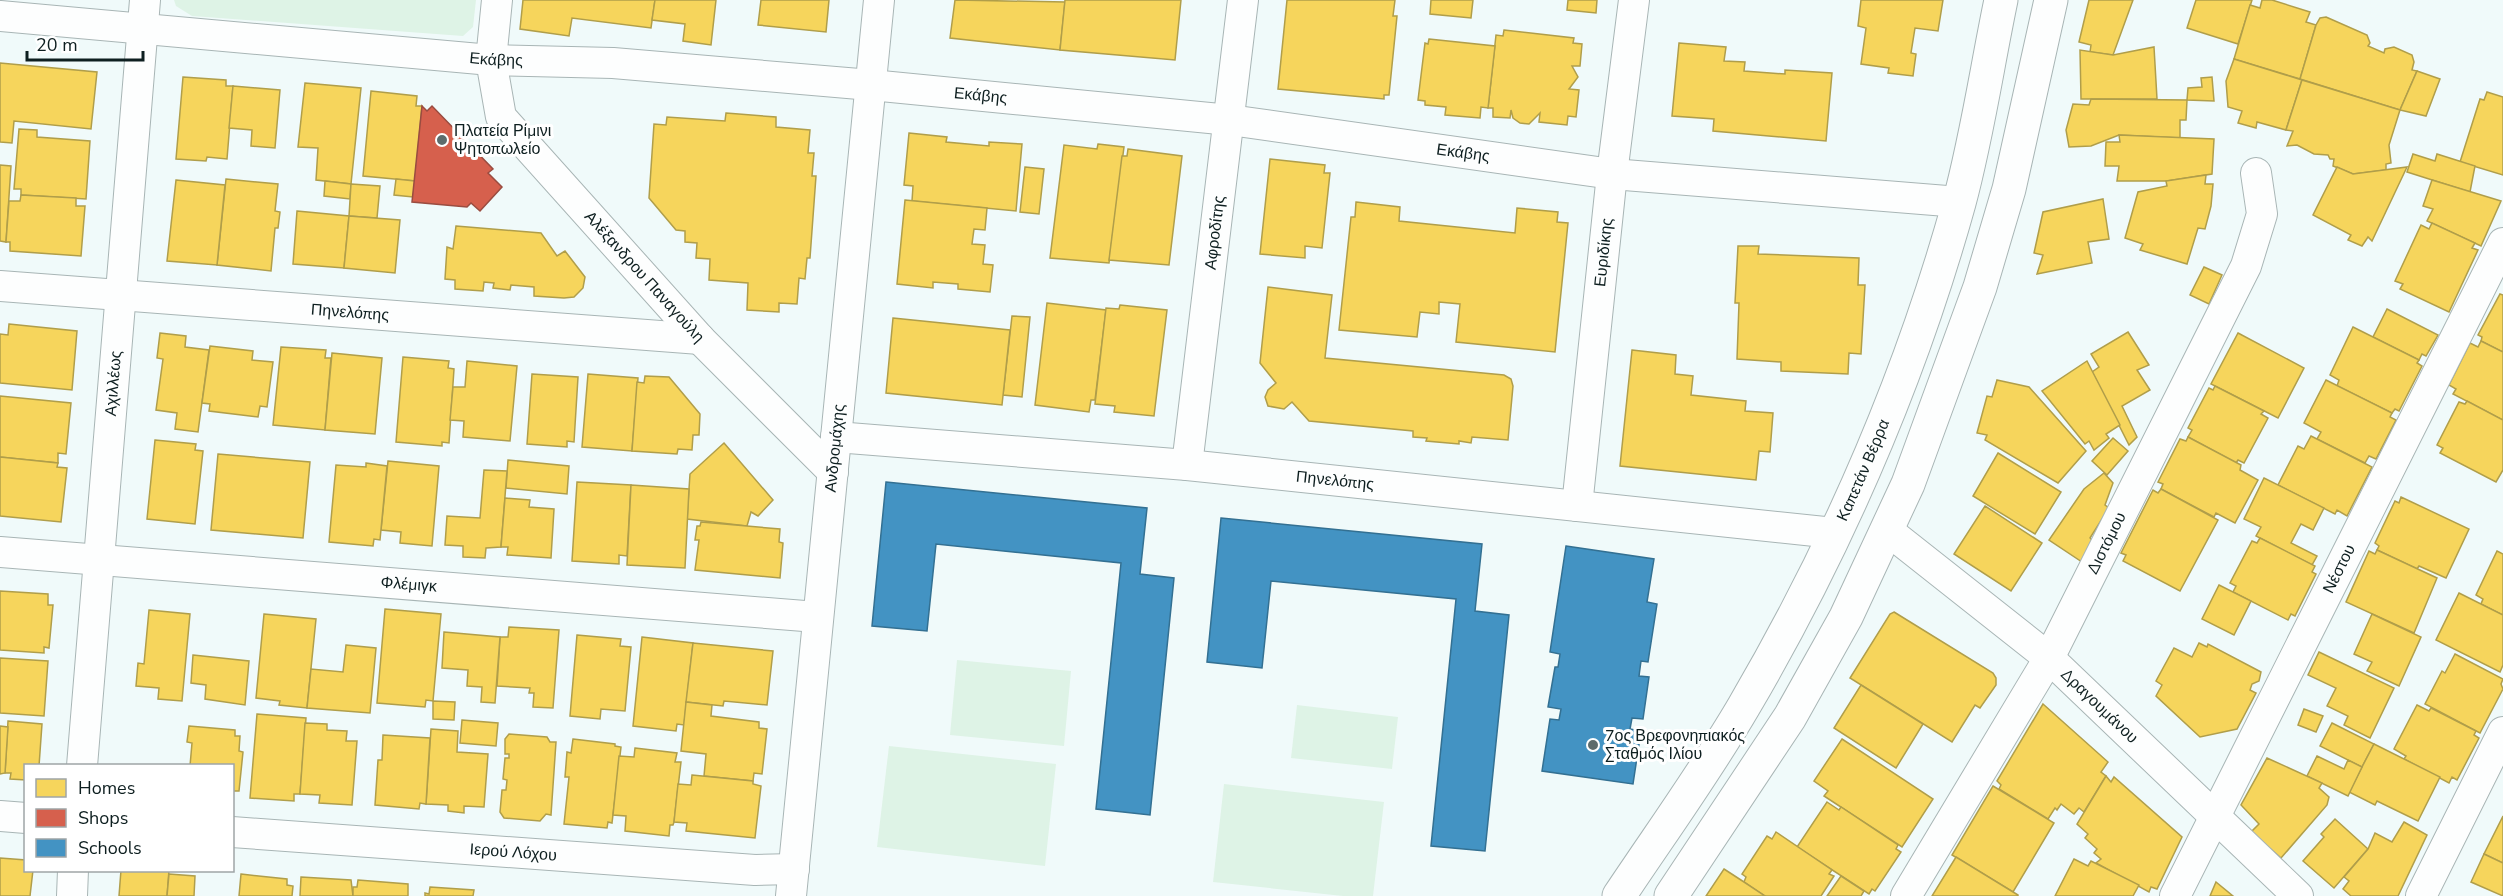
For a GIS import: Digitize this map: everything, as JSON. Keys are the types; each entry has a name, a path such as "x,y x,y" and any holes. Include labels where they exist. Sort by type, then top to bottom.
{"street":[{"name":"Αλέξανδρου Παναγούλη","path":"497,0 491,60 501,117 700,339 833,472"},
{"name":"Ανδρομάχης","path":"793,882 817,617 879,0"},
{"name":"Αφροδίτης","path":"1187,465 1243,0"},
{"name":"Ευριδίκης","path":"1577,506 1612,174 1634,0"},
{"name":"Καπετάν Βέρρα","path":"1619,896 1743,707 1834,533 1890,406 1917,333 1959,202 2001,0"},
{"path":"1671,896 1790,717 1846,617 1912,474 1980,287 2008,189 2051,0"},
{"name":"Εκάβης","path":"0,16 144,14 491,60 613,63 872,85 1230,120 1612,174 1959,202"},
{"name":"Αχιλλέως","path":"82,764 144,14"},
{"name":"Διστόμου","path":"1906,896 2049,658 2246,266 2262,214 2256,173"},
{"name":"Νέστου","path":"2175,896 2503,243"},
{"name":"Πηνελόπης","path":"0,286 700,339"},
{"name":"Πηνελόπης","path":"836,437 1187,465 1834,533"},
{"name":"Δραγουμάνου","path":"1887,530 2049,658 2217,816 2298,896"},
{"name":"Φλέμιγκ","path":"0,552 817,617"},
{"path":"2421,896 2503,732"},
{"path":"0,816 24,818"},
{"name":"Ιερού Λόχου","path":"234,832 755,870 793,882"},
{"path":"72,896 73,872"}],"green space":[{"path":"174,0 476,0 473,27 463,36 192,16 176,6"},
{"path":"957,660 1071,671 1064,746 950,735"},
{"path":"1297,705 1398,717 1392,769 1291,758"},
{"path":"889,746 1056,764 1045,866 877,847"},
{"path":"1224,784 1384,802 1373,896 1343,896 1213,882"}],"building: Homes":[{"path":"523,0 655,0 651,28 572,18 569,36 520,29"},
{"path":"655,0 716,0 711,45 683,41 685,24 652,20"},
{"path":"761,0 829,0 826,32 758,25"},
{"path":"955,0 1065,2 1060,50 950,38"},
{"path":"1065,0 1181,0 1175,60 1060,50"},
{"path":"1287,0 1395,0 1393,16 1397,16 1389,95 1384,95 1384,99 1278,89"},
{"path":"1431,0 1473,0 1471,18 1430,14"},
{"path":"1568,0 1597,0 1596,13 1567,10"},
{"path":"1861,0 1943,0 1938,31 1915,28 1911,53 1916,54 1913,76 1888,73 1889,68 1861,64 1866,28 1858,26"},
{"path":"2089,0 2133,0 2113,55 2090,52 2091,45 2079,42"},
{"path":"2196,0 2252,0 2238,44 2187,28"},
{"path":"2262,0 2272,0 2310,12 2306,22 2316,25 2300,79 2234,59 2250,5 2260,8"},
{"path":"2326,17 2367,35 2370,43 2368,46 2384,53 2385,49 2394,47 2412,55 2414,62 2412,70 2417,71 2400,110 2300,79 2316,25 2320,18"},
{"path":"1504,30 1574,38 1573,43 1582,44 1580,66 1572,66 1578,77 1569,89 1579,90 1576,117 1568,116 1567,125 1539,122 1540,113 1529,124 1520,123 1513,118 1511,110 1510,118 1493,117 1493,108 1488,108 1496,35 1503,36"},
{"path":"1429,39 1495,46 1488,108 1481,107 1480,118 1445,115 1446,107 1425,105 1425,101 1418,100 1425,43 1428,44"},
{"path":"1679,43 1726,47 1724,61 1745,62 1744,71 1785,74 1785,70 1832,73 1826,141 1713,131 1714,119 1672,116"},
{"path":"2154,47 2157,99 2081,99 2080,50 2113,55"},
{"path":"2234,59 2302,80 2286,130 2257,122 2256,128 2238,123 2242,111 2228,107 2226,81"},
{"path":"0,63 97,72 91,129 14,121 12,143 0,142"},
{"path":"2417,71 2440,79 2426,116 2400,110"},
{"path":"183,77 226,80 226,86 233,86 227,159 207,157 206,161 176,159"},
{"path":"2212,77 2214,101 2187,100 2188,88 2202,87 2201,78"},
{"path":"2302,80 2400,110 2389,145 2391,163 2386,164 2386,170 2353,174 2333,166 2334,159 2330,159 2328,155 2314,154 2297,145 2287,146 2293,131 2286,130"},
{"path":"305,83 361,88 351,184 316,180 318,148 298,147"},
{"path":"233,86 280,90 275,148 251,146 252,130 229,128"},
{"path":"371,91 417,96 416,106 422,106 415,181 363,176"},
{"path":"2487,92 2503,97 2503,175 2460,162 2480,99 2484,100"},
{"path":"2091,99 2187,100 2186,120 2180,120 2180,138 2119,135 2091,146 2069,147 2066,130 2073,104 2089,105"},
{"path":"726,113 776,117 776,127 810,130 808,153 814,153 812,176 816,176 810,258 807,258 805,279 799,278 797,304 779,303 779,312 747,310 748,283 709,280 710,259 696,258 697,243 685,242 685,231 676,230 649,198 654,124 666,125 667,117 725,121"},
{"path":"19,129 37,130 37,137 90,141 86,199 21,195 21,189 14,189"},
{"path":"909,133 947,137 946,142 989,146 989,142 1022,144 1016,211 912,201 913,186 904,185"},
{"path":"2119,135 2214,139 2212,174 2166,181 2117,181 2119,166 2105,166 2106,142 2120,142"},
{"path":"1098,144 1124,147 1109,263 1050,258 1064,145 1097,149"},
{"path":"1128,149 1182,156 1169,265 1109,260 1122,156 1127,156"},
{"path":"2413,154 2435,161 2437,154 2475,166 2470,192 2407,172"},
{"path":"1270,159 1325,165 1324,173 1330,173 1322,248 1305,246 1305,258 1260,254"},
{"path":"0,165 11,166 6,242 0,241"},
{"path":"1025,167 1044,169 1039,214 1020,212"},
{"path":"2337,167 2353,174 2407,167 2372,241 2368,237 2362,246 2348,240 2351,235 2313,215"},
{"path":"2206,175 2205,184 2213,184 2211,206 2205,229 2198,228 2187,264 2140,250 2143,244 2125,238 2138,192 2167,186 2166,181"},
{"path":"226,179 278,184 275,211 280,212 278,228 275,228 271,271 217,265"},
{"path":"396,179 415,181 413,197 394,195"},
{"path":"176,180 225,185 217,265 167,261"},
{"path":"2432,180 2501,201 2481,246 2427,221 2433,209 2423,206"},
{"path":"325,181 351,184 350,199 324,196"},
{"path":"351,184 380,186 377,218 349,216"},
{"path":"21,195 76,198 76,206 85,206 81,256 10,251 10,242 6,242 9,201 20,201"},
{"path":"2103,199 2109,239 2088,242 2092,263 2037,274 2043,255 2034,253 2043,212"},
{"path":"905,200 987,208 985,230 974,229 972,244 985,245 983,264 993,265 990,292 958,289 958,284 933,282 933,288 897,284"},
{"path":"1356,202 1400,207 1399,221 1515,233 1517,208 1558,212 1557,222 1568,223 1555,352 1456,342 1460,304 1439,302 1439,314 1420,312 1417,337 1339,330 1351,217 1355,217"},
{"path":"297,211 349,216 344,268 293,264"},
{"path":"349,216 400,220 395,273 344,268"},
{"path":"2432,223 2475,243 2472,248 2478,250 2449,312 2400,289 2403,284 2395,281 2421,225 2429,229"},
{"path":"456,226 541,233 557,256 565,251 585,277 583,288 574,297 564,298 534,296 534,287 511,285 510,290 493,288 494,283 484,282 483,291 455,289 455,280 445,279 447,247 453,249"},
{"path":"1738,246 1759,246 1758,254 1859,258 1858,285 1865,285 1861,354 1849,353 1848,374 1781,371 1781,362 1737,359 1739,303 1735,303"},
{"path":"2204,267 2222,275 2209,304 2190,295"},
{"path":"1268,287 1332,295 1325,358 1504,375 1511,379 1513,386 1508,440 1472,437 1471,443 1426,441 1427,438 1413,437 1413,431 1309,421 1292,402 1284,409 1268,406 1265,397 1268,390 1276,383 1260,363"},
{"path":"2500,294 2503,295 2503,352 2481,341 2482,337 2478,335"},
{"path":"1047,303 1106,310 1095,400 1091,400 1089,412 1035,405"},
{"path":"1120,305 1167,310 1154,416 1114,412 1115,406 1095,404 1106,308 1119,309"},
{"path":"2387,309 2438,335 2426,356 2422,354 2419,360 2373,337"},
{"path":"1012,316 1030,317 1022,397 1003,395"},
{"path":"893,318 1010,330 1002,405 886,393"},
{"path":"9,324 77,331 72,390 0,383 0,334 8,335"},
{"path":"2353,327 2419,360 2417,363 2422,366 2399,411 2395,409 2392,413 2337,386 2339,380 2330,375"},
{"path":"2128,332 2149,365 2137,370 2150,390 2122,406 2137,437 2129,445 2092,372 2099,367 2091,354"},
{"path":"160,333 186,336 185,347 209,350 198,432 175,429 177,413 156,410 163,359 157,358"},
{"path":"2238,333 2304,368 2278,418 2211,384"},
{"path":"2481,341 2503,352 2503,420 2453,394 2456,389 2449,385 2470,343 2478,347"},
{"path":"210,346 253,351 252,360 273,362 267,407 260,406 258,417 209,411 210,404 202,403"},
{"path":"281,347 326,350 325,358 331,358 325,430 273,425"},
{"path":"1632,350 1676,355 1675,374 1693,376 1691,395 1746,401 1745,411 1773,413 1770,452 1759,451 1756,480 1620,466"},
{"path":"332,353 382,358 375,434 325,430"},
{"path":"403,357 449,361 448,368 454,369 449,443 442,442 442,446 396,442"},
{"path":"467,361 517,366 510,441 463,437 464,421 450,420 453,387 465,387"},
{"path":"2087,361 2120,425 2106,434 2109,438 2094,450 2089,441 2085,444 2042,391"},
{"path":"532,374 578,377 574,442 567,441 567,447 527,444"},
{"path":"588,374 638,378 632,451 582,447"},
{"path":"645,376 669,377 700,414 699,435 693,435 692,450 678,449 677,454 632,451 637,382 644,383"},
{"path":"1997,380 2029,387 2086,451 2058,483 1985,440 1987,435 1977,433 1987,396 1992,397"},
{"path":"2326,380 2392,413 2390,417 2396,420 2376,459 2369,456 2365,463 2317,439 2321,432 2304,423"},
{"path":"2215,386 2264,411 2261,414 2268,418 2244,463 2238,460 2236,463 2188,437 2192,430 2188,428 2209,388 2213,390"},
{"path":"0,396 71,403 66,454 58,453 58,463 0,457"},
{"path":"2467,401 2503,420 2503,470 2496,482 2440,453 2443,448 2437,445 2459,402 2465,404"},
{"path":"2311,436 2372,467 2347,516 2337,510 2335,514 2278,485 2298,446 2304,449"},
{"path":"2188,437 2241,465 2240,470 2258,480 2235,523 2216,513 2214,517 2161,489 2163,484 2158,482 2180,439 2186,441"},
{"path":"2113,438 2128,451 2107,475 2092,461"},
{"path":"155,440 196,444 195,450 203,451 195,524 147,519"},
{"path":"724,443 773,500 758,516 751,512 747,526 687,519 690,474"},
{"path":"1998,453 2061,492 2035,534 1973,496"},
{"path":"218,454 310,462 303,538 211,530"},
{"path":"0,457 58,463 57,467 67,468 61,522 0,516"},
{"path":"508,460 569,466 567,494 506,488"},
{"path":"388,461 439,466 432,546 400,543 401,532 381,530"},
{"path":"366,463 387,466 380,540 374,539 373,546 329,542 336,465 366,467"},
{"path":"484,470 507,471 501,547 486,548 485,558 463,557 463,546 445,545 447,516 480,518"},
{"path":"2104,473 2113,483 2105,505 2109,508 2090,538 2094,542 2082,562 2049,540 2084,489"},
{"path":"2264,478 2324,508 2313,530 2301,524 2291,543 2317,556 2312,565 2256,536 2261,527 2244,519"},
{"path":"577,482 631,485 627,556 619,555 619,564 572,561"},
{"path":"631,485 689,489 685,568 627,565"},
{"path":"2161,489 2218,520 2180,591 2123,561 2126,555 2121,553 2153,490 2158,493"},
{"path":"2401,497 2469,529 2446,578 2419,566 2417,569 2377,550 2379,546 2375,543 2395,501 2399,503"},
{"path":"505,498 530,500 529,507 554,509 551,558 507,555 508,547 501,547"},
{"path":"1985,506 2042,543 2011,591 1954,554"},
{"path":"701,522 780,529 779,542 783,543 780,578 695,570 699,540 695,540 697,526 700,526"},
{"path":"2260,538 2315,566 2312,572 2316,574 2295,616 2291,614 2288,620 2233,592 2236,586 2230,583 2252,541 2257,543"},
{"path":"2377,550 2437,578 2414,633 2346,602 2369,551 2375,554"},
{"path":"2497,551 2503,554 2503,615 2481,604 2483,599 2476,595"},
{"path":"2219,585 2251,601 2234,635 2202,619"},
{"path":"0,591 48,594 48,605 53,605 49,648 44,647 44,653 0,650"},
{"path":"2459,593 2503,615 2503,665 2500,672 2436,640"},
{"path":"385,609 441,614 433,701 426,700 425,707 377,703"},
{"path":"149,610 190,614 182,701 158,699 159,688 136,686 138,663 144,664"},
{"path":"1894,612 1993,673 1996,678 1996,685 1980,708 1975,705 1952,742 1850,678 1890,614"},
{"path":"264,614 316,619 307,708 279,705 280,701 256,698"},
{"path":"2372,614 2421,637 2399,686 2367,671 2372,662 2354,654"},
{"path":"509,627 559,630 553,708 533,707 534,693 529,693 530,688 497,686 500,637 508,637"},
{"path":"444,632 500,637 495,703 481,702 482,687 467,686 468,670 442,668"},
{"path":"577,635 621,639 620,646 631,647 625,711 601,709 600,719 570,716"},
{"path":"642,637 693,643 684,725 677,724 676,731 633,726"},
{"path":"693,643 773,651 767,705 724,701 723,706 686,702"},
{"path":"2199,643 2207,647 2208,644 2261,672 2259,681 2252,684 2250,690 2256,693 2237,729 2200,737 2156,696 2162,685 2156,681 2174,648 2192,657"},
{"path":"346,645 376,648 370,713 307,708 311,669 343,672"},
{"path":"2319,652 2394,688 2370,738 2344,725 2348,716 2327,706 2336,688 2308,675"},
{"path":"2455,654 2503,679 2501,684 2503,689 2480,733 2425,704 2442,671 2445,673"},
{"path":"193,655 249,661 245,705 205,699 206,685 191,683"},
{"path":"0,658 48,661 44,716 0,713"},
{"path":"1861,685 1923,724 1896,768 1834,728"},
{"path":"433,701 455,702 454,720 433,719"},
{"path":"686,702 712,705 711,716 759,722 759,728 767,729 762,774 754,773 753,781 704,776 706,754 681,751"},
{"path":"2043,704 2108,762 2101,772 2106,776 2084,812 2079,808 2074,814 2061,804 2057,810 2055,808 2048,819 1999,789 2001,785 1997,781"},
{"path":"2417,705 2429,711 2431,708 2476,731 2474,735 2479,738 2457,780 2452,777 2449,783 2404,759 2406,756 2394,749"},
{"path":"2304,709 2323,716 2316,732 2298,725"},
{"path":"257,714 306,718 300,794 294,794 294,801 250,798"},
{"path":"462,720 498,723 496,746 460,743"},
{"path":"8,721 42,724 39,764 24,764 24,780 10,779 11,773 5,773"},
{"path":"305,723 327,724 327,730 347,731 346,741 357,741 352,805 319,803 320,795 300,794"},
{"path":"2332,723 2374,744 2362,767 2320,746"},
{"path":"0,726 8,727 5,773 0,774"},
{"path":"189,726 235,730 235,736 240,736 239,751 243,752 239,791 234,791 234,764 190,764 192,743 187,742"},
{"path":"431,729 458,731 457,752 488,754 484,807 464,806 464,813 448,811 448,805 426,804"},
{"path":"509,734 547,737 550,742 556,742 551,815 546,814 540,821 504,818 500,812 502,790 506,790 507,780 503,779 505,758 509,758 509,754 505,754 505,739"},
{"path":"383,735 430,738 426,804 420,803 419,809 375,805 378,760 382,760"},
{"path":"573,739 615,744 621,747 612,823 608,822 607,828 564,824 569,777 565,777 567,752 571,753"},
{"path":"1842,739 1933,799 1902,847 1824,796 1828,791 1814,781"},
{"path":"2374,744 2440,777 2418,821 2377,801 2375,805 2349,792"},
{"path":"635,748 677,753 675,762 681,762 674,822 670,825 669,836 625,831 626,816 613,815 619,756 634,757"},
{"path":"2317,756 2344,769 2348,760 2362,767 2348,796 2307,776"},
{"path":"2267,758 2322,783 2319,788 2329,797 2327,805 2281,858 2251,832 2259,824 2241,805"},
{"path":"692,775 753,781 753,784 761,786 755,838 686,831 687,823 674,822 678,784 691,785"},
{"path":"2106,776 2111,782 2114,777 2182,837 2157,889 2151,887 2149,892 2096,863 2101,859 2094,853 2097,849 2085,838 2088,834 2077,824"},
{"path":"1993,786 2054,823 2013,892 1952,855"},
{"path":"1827,802 1839,810 1841,807 1898,845 1896,849 1901,852 1875,891 1872,889 1869,894 1797,847"},
{"path":"2503,816 2503,863 2484,854"},
{"path":"2335,819 2368,849 2334,888 2303,861 2324,837 2321,834"},
{"path":"2404,822 2427,835 2398,896 2351,896 2343,889 2349,881 2344,877 2368,849 2375,833 2392,842"},
{"path":"1776,832 1832,870 1829,874 1834,876 1821,896 1765,896 1744,882 1746,877 1742,874 1767,836 1772,839"},
{"path":"2484,854 2503,863 2503,896 2471,882"},
{"path":"1956,857 2018,895 2018,896 1932,896"},
{"path":"0,858 24,860 24,872 33,872 30,896 0,896"},
{"path":"2074,859 2088,866 2091,861 2139,885 2133,896 2055,896"},
{"path":"1724,869 1744,882 1765,896 1706,896"},
{"path":"121,872 169,872 167,896 119,896"},
{"path":"169,874 195,876 194,896 167,896"},
{"path":"241,874 287,879 287,885 293,886 292,896 239,896"},
{"path":"1841,876 1864,891 1861,896 1827,896"},
{"path":"301,877 351,880 353,896 300,896"},
{"path":"358,880 408,884 408,896 353,896 353,887 357,887"},
{"path":"2216,882 2233,896 2210,896"},
{"path":"430,887 474,890 473,896 425,896 425,893 429,894"}],"building: Shops":[{"name":"Πλατεία Ρίμινι Ψητοπωλείο","path":"422,106 427,111 432,106 493,169 488,173 502,187 480,211 471,203 467,207 412,202"}],"building: Schools":[{"path":"886,482 1147,508 1140,574 1174,578 1150,815 1096,809 1121,563 936,544 927,631 872,626"},
{"path":"1221,518 1482,544 1475,611 1509,615 1485,851 1431,846 1456,599 1271,581 1262,668 1207,662"},
{"path":"1566,546 1654,559 1647,602 1657,604 1648,662 1641,661 1639,676 1649,677 1643,719 1632,718 1630,729 1641,731 1633,784 1542,771 1550,719 1559,720 1561,709 1548,707 1555,667 1558,667 1560,654 1550,652"}],"place":[{"name":"Πλατεία Ρίμινι Ψητοπωλείο","path":"442,140"},
{"name":"7ος Βρεφονηπιακός Σταθμός Ιλίου","path":"1593,745"}]}
